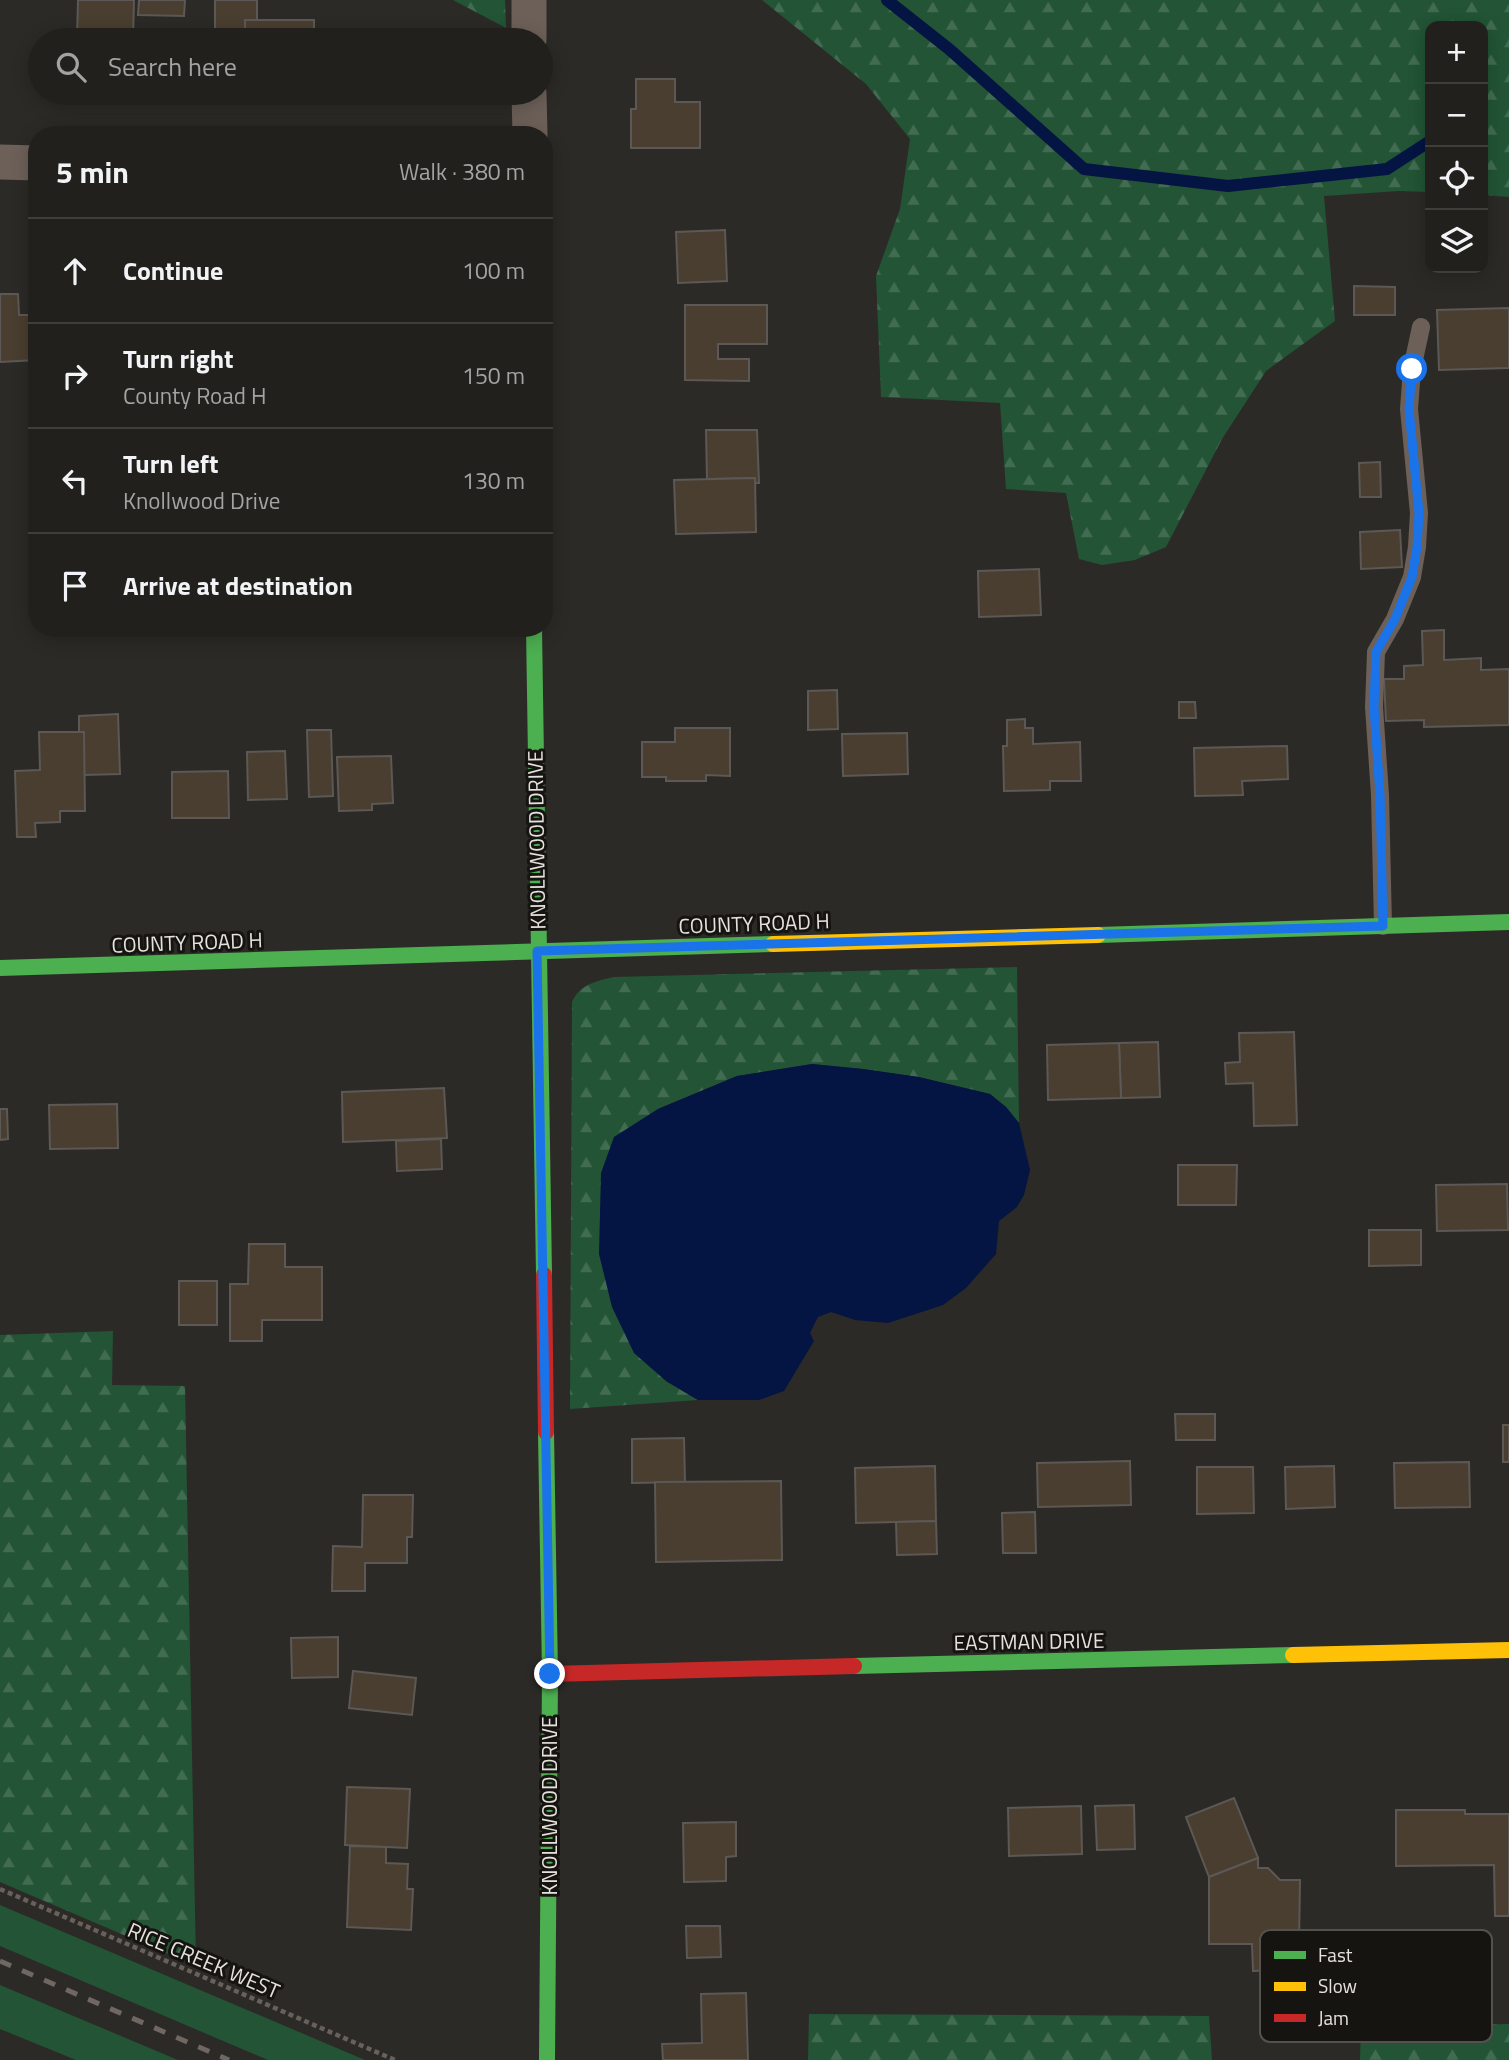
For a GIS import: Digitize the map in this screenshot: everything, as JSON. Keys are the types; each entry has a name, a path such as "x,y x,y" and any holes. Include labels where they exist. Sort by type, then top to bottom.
{"street":[{"path":"529,0 529,28"},
{"path":"530,105 530,126"},
{"path":"0,162 28,163"},
{"name":"KNOLLWOOD DRIVE","path":"534,637 550,1674 547,2060"},
{"name":"COUNTY ROAD H","path":"0,968 1509,922"},
{"name":"EASTMAN DRIVE","path":"550,1674 1509,1650"}],"lane":[{"path":"1383,926 1380,795 1374,707 1376,652 1395,619 1412,577 1417,547 1419,513 1409,409 1412,369 1420,327"}],"path":[{"name":"RICE CREEK WEST","path":"0,1889 395,2060"}],"green space":[{"path":"453,0 505,0 506,28"},
{"path":"762,0 1509,0 1509,197 1488,195 1488,21 1425,21 1425,192 1324,196 1335,321 1266,371 1222,439 1166,547 1135,560 1102,565 1079,559 1066,493 1006,489 1000,403 881,397 876,276 900,209 910,139 866,84"},
{"path":"1017,967 1019,1123 1006,1107 990,1094 918,1077 812,1064 737,1076 658,1109 666,1381 698,1400 570,1409 572,1002 580,991 590,984 614,977"},
{"path":"113,1331 112,1385 185,1386 196,1966 0,1882 0,1335"},
{"path":"0,1905 365,2060 268,2060 0,1946"},
{"path":"0,1985 178,2060 76,2060 0,2029"},
{"path":"809,2014 1209,2016 1212,2060 808,2060"},
{"path":"1492,2024 1509,2024 1509,2060 1360,2060 1361,2042 1492,2042"}],"shaded area":[{"path":"812,1064 919,1077 990,1094 1006,1107 1019,1123 1030,1170 1024,1195 1017,1207 999,1221 996,1254 966,1288 943,1305 888,1323 855,1320 831,1312 818,1317 810,1333 814,1341 784,1391 759,1400 698,1400 666,1381 634,1353 612,1307 599,1254 601,1173 614,1137 658,1109 737,1076"}],"building":[{"path":"78,0 134,0 133,28 77,28"},
{"path":"139,0 185,0 184,16 138,15"},
{"path":"215,0 257,0 257,20 245,20 245,28 215,28"},
{"path":"245,20 314,20 314,28 245,28"},
{"path":"636,79 675,79 675,102 700,102 700,148 631,148 631,109 636,109"},
{"path":"725,230 727,281 678,283 676,232"},
{"path":"1354,286 1395,287 1395,315 1354,315"},
{"path":"0,294 18,294 19,315 28,315 28,360 0,362"},
{"path":"685,305 767,305 767,344 718,344 718,359 749,359 749,381 685,380"},
{"path":"1509,308 1509,368 1439,370 1437,310"},
{"path":"706,430 757,430 759,483 755,483 755,478 707,479"},
{"path":"1380,462 1381,497 1360,497 1359,463"},
{"path":"755,478 756,532 676,534 674,480"},
{"path":"1400,530 1402,567 1361,569 1360,532"},
{"path":"1039,569 1041,615 979,617 978,571"},
{"path":"1444,630 1444,660 1481,658 1481,670 1509,669 1509,725 1424,727 1424,720 1386,721 1384,679 1404,679 1404,666 1423,665 1422,631"},
{"path":"837,690 838,729 808,730 808,691"},
{"path":"1179,702 1195,702 1196,718 1179,718"},
{"path":"118,714 120,774 84,775 84,732 79,732 79,716"},
{"path":"1025,719 1025,728 1033,728 1033,744 1080,742 1081,781 1050,781 1050,790 1004,791 1003,746 1007,746 1007,720"},
{"path":"675,728 730,728 730,776 706,775 706,781 666,781 666,777 642,777 642,742 675,742"},
{"path":"307,730 331,730 333,796 309,797"},
{"path":"39,732 84,732 85,811 60,811 60,822 35,823 36,837 17,837 15,771 40,770"},
{"path":"907,733 908,774 843,776 842,734"},
{"path":"1287,746 1288,779 1242,781 1243,795 1195,796 1194,748"},
{"path":"285,751 287,799 248,800 247,752"},
{"path":"391,756 393,803 372,804 372,810 339,811 337,757"},
{"path":"228,771 229,818 172,818 172,772"},
{"path":"1294,1032 1297,1125 1254,1126 1253,1083 1226,1084 1225,1063 1240,1062 1239,1033"},
{"path":"1158,1042 1160,1097 1121,1098 1119,1043"},
{"path":"1119,1043 1121,1098 1048,1100 1047,1045"},
{"path":"444,1088 447,1138 343,1142 342,1092"},
{"path":"117,1104 118,1148 50,1149 49,1105"},
{"path":"0,1109 7,1109 8,1139 0,1140"},
{"path":"441,1139 442,1169 397,1171 396,1141"},
{"path":"1178,1165 1237,1165 1236,1205 1178,1205"},
{"path":"1507,1184 1508,1230 1437,1231 1436,1185"},
{"path":"1369,1230 1421,1230 1421,1265 1369,1266"},
{"path":"249,1244 285,1244 285,1267 322,1267 322,1320 262,1320 262,1341 230,1341 230,1284 248,1284"},
{"path":"179,1281 217,1281 217,1325 179,1325"},
{"path":"1175,1414 1215,1414 1215,1440 1176,1440"},
{"path":"1503,1425 1509,1425 1509,1462 1503,1462"},
{"path":"684,1438 685,1482 632,1483 632,1439"},
{"path":"1130,1461 1131,1505 1038,1507 1037,1463"},
{"path":"1469,1462 1470,1507 1395,1508 1394,1463"},
{"path":"935,1466 936,1521 856,1523 855,1468"},
{"path":"1334,1466 1335,1507 1286,1509 1285,1467"},
{"path":"1197,1467 1253,1467 1254,1513 1197,1514"},
{"path":"781,1481 782,1560 656,1562 655,1482"},
{"path":"363,1495 413,1495 412,1537 407,1537 407,1563 365,1563 365,1591 332,1591 333,1546 362,1547"},
{"path":"1035,1512 1036,1553 1003,1553 1002,1513"},
{"path":"936,1521 937,1554 897,1555 896,1522"},
{"path":"338,1637 338,1677 292,1678 291,1638"},
{"path":"353,1671 416,1678 412,1715 349,1708"},
{"path":"347,1787 410,1789 407,1848 345,1845"},
{"path":"1234,1798 1258,1858 1209,1877 1186,1817"},
{"path":"1134,1805 1135,1849 1097,1850 1095,1806"},
{"path":"1081,1806 1082,1854 1009,1856 1008,1808"},
{"path":"1396,1810 1465,1810 1465,1814 1509,1814 1509,1916 1495,1916 1494,1865 1396,1866"},
{"path":"736,1822 736,1856 726,1857 726,1881 684,1882 683,1823"},
{"path":"350,1846 386,1847 386,1863 408,1864 407,1889 413,1889 411,1930 347,1927"},
{"path":"1258,1858 1258,1868 1268,1868 1280,1880 1300,1880 1299,1930 1260,1930 1260,1971 1253,1971 1252,1944 1209,1944 1209,1877"},
{"path":"686,1926 720,1926 721,1957 687,1958"},
{"path":"746,1993 748,2060 663,2060 662,2044 702,2043 701,1994"}],"waterway":[{"path":"887,0 949,49 1084,169 1228,186 1387,169 1425,144"}],"railway":[{"path":"0,1961 229,2060"}],"traffic: fast":[{"path":"534,637 544,1275"},
{"path":"1098,935 1509,922"},
{"path":"0,968 773,944"},
{"path":"546,1432 550,1674 547,2060"},
{"path":"854,1666 1293,1655"}],"traffic: slow":[{"path":"773,944 1098,935"},
{"path":"1293,1655 1509,1650"}],"traffic: jam":[{"path":"544,1275 546,1432"},
{"path":"550,1674 854,1666"}],"route":[{"path":"550,1674 537,951 1383,926 1380,795 1374,707 1376,652 1395,619 1412,577 1417,547 1419,513 1409,409 1412,369"}]}
